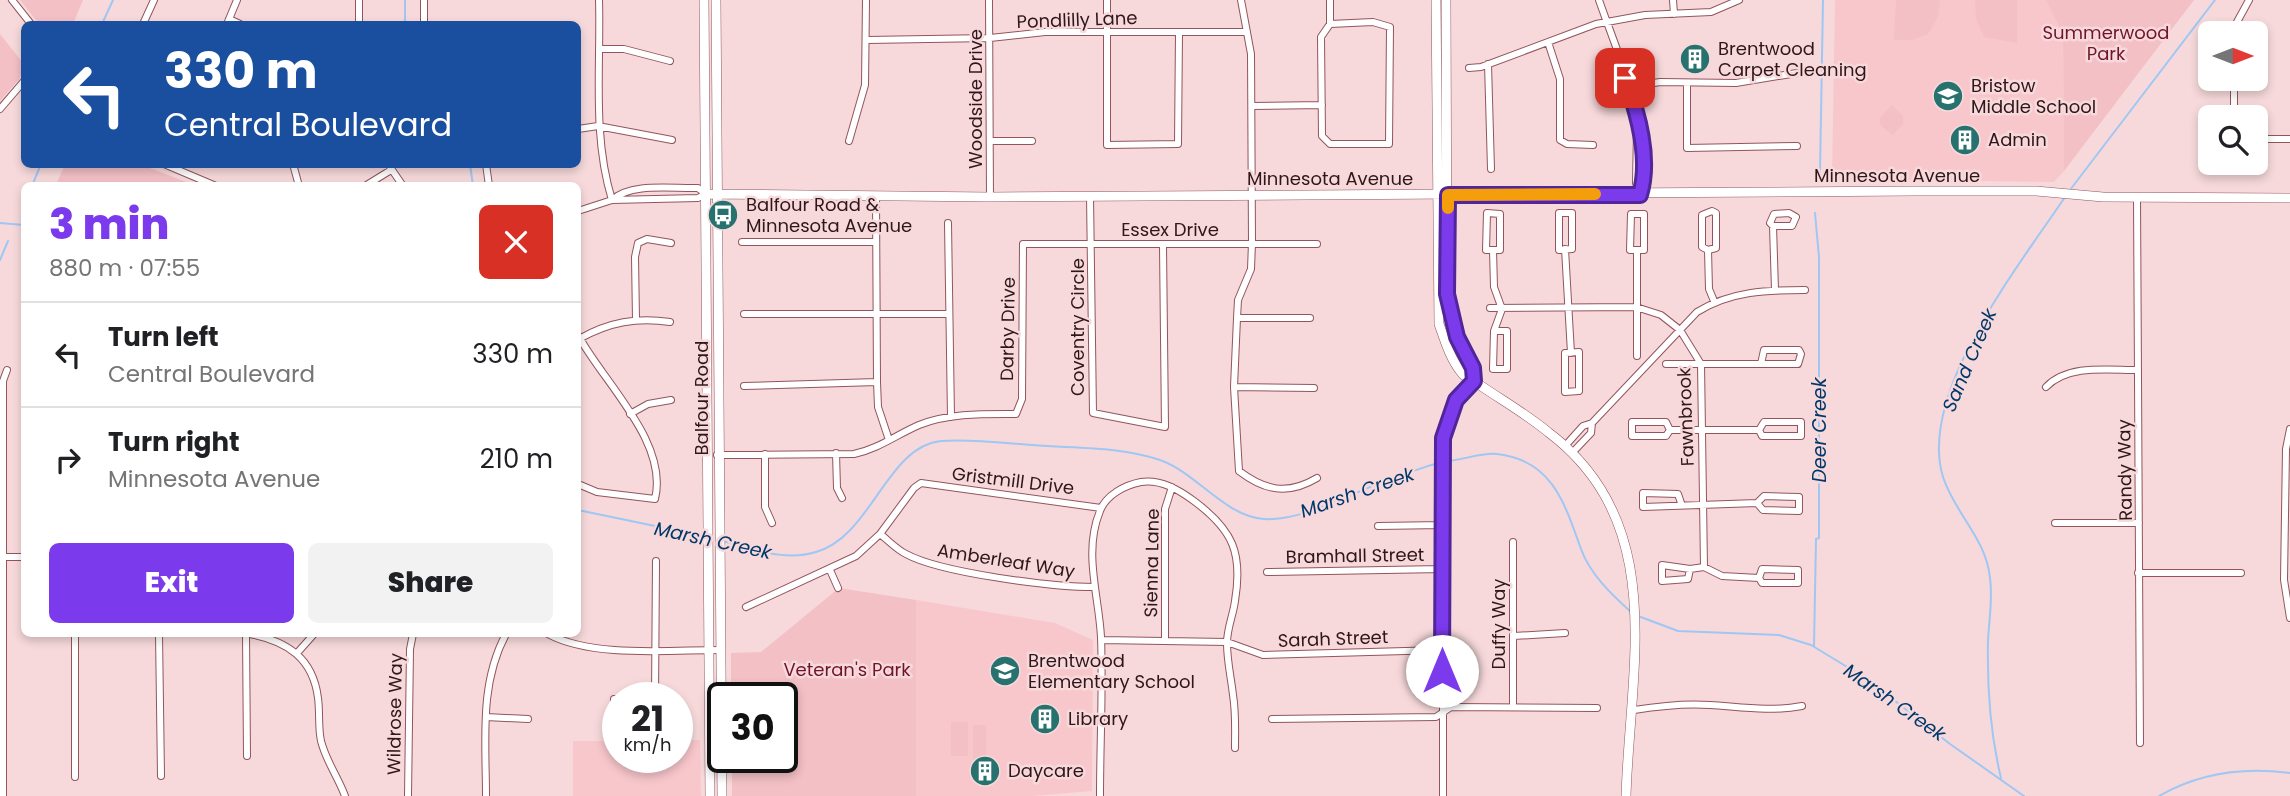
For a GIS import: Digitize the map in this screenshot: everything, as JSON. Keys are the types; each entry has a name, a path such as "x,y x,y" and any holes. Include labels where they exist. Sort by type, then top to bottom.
{"street":[{"path":"12,0 29,21"},
{"path":"144,21 154,0"},
{"path":"228,21 237,0"},
{"path":"359,0 359,21"},
{"path":"424,0 424,21"},
{"path":"599,0 601,49 598,125 604,173 612,200"},
{"name":"Balfour Road","path":"704,0 710,796"},
{"name":"Balfour Road","path":"716,0 722,796"},
{"path":"849,141 865,85 866,0"},
{"name":"Woodside Drive","path":"989,0 990,197"},
{"path":"1107,0 1107,145 1178,144 1180,33"},
{"path":"1241,0 1247,32 1252,106 1252,243 1251,269 1238,300 1234,387 1239,471 1258,485 1273,489 1292,487 1317,478"},
{"path":"1330,0 1330,24 1321,37 1322,136 1330,144 1389,144 1390,27 1373,22 1330,24"},
{"path":"1436,0 1447,294 1457,337 1473,368 1474,381 1456,400 1443,438 1443,796"},
{"path":"1446,0 1439,324 1447,348 1462,374 1536,422 1593,475 1613,506 1625,544 1634,599 1634,710 1626,796"},
{"path":"1599,0 1629,87 1637,121 1636,183 1640,195"},
{"path":"1673,0 1674,14"},
{"path":"1469,68 1488,64 1606,22 1645,15 1711,12 1739,0"},
{"path":"2238,21 2249,0"},
{"name":"Pondlilly Lane","path":"867,40 990,38 1045,32 1247,32"},
{"path":"1548,42 1560,79 1560,140 1567,144 1592,145"},
{"path":"601,49 624,49 670,61"},
{"path":"1488,64 1492,169"},
{"path":"1629,87 1651,82 1735,83 1797,73"},
{"path":"1687,83 1687,148 1797,146"},
{"path":"0,109 21,84"},
{"path":"1252,106 1322,105"},
{"path":"581,128 598,125 671,140"},
{"path":"2268,139 2290,139"},
{"path":"990,142 1032,141"},
{"path":"172,168 206,182"},
{"path":"370,182 388,168"},
{"name":"Minnesota Avenue","path":"706,194 990,197 1640,195 1895,191 2290,198"},
{"path":"581,210 612,200 698,198 706,194"},
{"name":"Coventry Circle","path":"1090,196 1093,413 1164,427 1163,246"},
{"path":"876,197 878,407 889,440"},
{"name":"Randy Way","path":"2137,197 2140,743"},
{"path":"1712,211 1716,213 1716,248 1708,250 1702,247 1702,215 1712,211"},
{"path":"1487,213 1500,214 1500,250 1493,250 1486,250 1487,213"},
{"path":"1559,213 1572,213 1572,249 1565,249 1559,250 1559,213"},
{"path":"1630,214 1644,214 1644,250 1637,250 1630,250 1630,214"},
{"path":"707,456 874,450 920,425 951,417 947,314 948,223"},
{"path":"1773,226 1775,290"},
{"path":"636,320 635,257 638,243 647,239 671,243"},
{"path":"742,242 876,242"},
{"name":"Essex Drive","path":"1023,244 1317,244"},
{"name":"Darby Drive","path":"951,417 1016,414 1022,399 1023,244"},
{"path":"1565,249 1571,353"},
{"path":"1493,250 1494,287 1502,309 1494,331 1493,369 1507,369 1507,331 1494,331"},
{"path":"1637,250 1637,356"},
{"path":"1708,250 1709,289 1714,302"},
{"path":"1568,450 1583,426 1592,423 1697,312 1714,302 1740,294 1805,290"},
{"name":"Fawnbrook","path":"1490,308 1636,307 1661,314 1680,330 1701,363 1704,567"},
{"path":"744,314 947,314"},
{"path":"1237,318 1310,318"},
{"path":"581,336 608,324 636,320 670,322"},
{"path":"581,341 630,414 653,454 657,471 654,499 597,492 581,485"},
{"path":"1666,364 1798,363 1801,354 1798,351 1763,350 1761,363"},
{"path":"1579,352 1579,391 1565,392 1565,353 1571,353 1579,352"},
{"path":"3,796 3,381 7,370"},
{"path":"2046,387 2060,376 2078,372 2137,370"},
{"path":"744,386 877,382"},
{"path":"1234,387 1314,388"},
{"path":"630,414 648,404 671,400"},
{"path":"1632,422 1666,422 1670,430 1666,436 1632,436 1632,422"},
{"path":"1765,422 1801,422 1801,436 1762,436 1759,430 1765,422"},
{"path":"1568,450 1591,433 1592,423"},
{"path":"2290,429 2287,574 2290,618"},
{"path":"1670,430 1759,430"},
{"path":"836,453 837,488 842,498"},
{"path":"765,454 765,507 772,523"},
{"path":"1100,796 1101,640 1094,587 1094,529 1101,508 1119,490 1131,484 1145,481 1172,487 1206,510 1232,538 1236,558 1236,600 1227,642 1235,712 1235,748"},
{"name":"Gristmill Drive","path":"880,534 914,488 921,483 1101,508"},
{"name":"Sienna Lane","path":"1165,641 1165,509 1172,487"},
{"path":"1643,493 1678,494 1681,503 1677,508 1643,508 1643,493"},
{"path":"1681,503 1757,503 1765,496 1799,497 1799,510 1763,510 1757,503"},
{"path":"2055,523 2139,523"},
{"path":"1378,526 1443,525"},
{"path":"746,607 856,556 880,534"},
{"name":"Amberleaf Way","path":"880,534 905,554 947,568 1072,588 1094,587"},
{"name":"Duffy Way","path":"1513,542 1513,705"},
{"path":"4,557 21,557"},
{"path":"655,682 656,561"},
{"path":"1690,569 1688,579 1662,581 1662,565 1690,569 1704,567 1722,576 1759,578"},
{"name":"Bramhall Street","path":"1267,572 1443,569"},
{"path":"1762,569 1798,570 1798,583 1762,583 1759,578 1762,569"},
{"path":"830,570 838,588"},
{"path":"2138,573 2241,573"},
{"path":"1514,636 1565,633"},
{"path":"75,637 75,777"},
{"path":"159,637 161,776"},
{"path":"247,756 248,637"},
{"path":"268,637 298,652 312,673 318,698 321,740 345,796"},
{"path":"298,652 311,637"},
{"name":"Wildrose Way","path":"408,796 412,637"},
{"path":"486,796 486,717 492,665 505,637"},
{"path":"557,637 589,647 720,650"},
{"name":"Sarah Street","path":"1101,640 1227,642 1263,655 1443,650"},
{"path":"1272,719 1436,716 1451,707 1513,705 1597,708"},
{"path":"1634,710 1675,705 1711,705 1741,710 1802,706"},
{"path":"486,717 528,719"}],"shaded area":[{"name":"Bristow Middle School","path":"1835,0 2046,0 2063,35 2064,171 2054,182 1832,179"},
{"name":"Brentwood Elementary School","path":"916,600 1055,623 1093,640 1092,791 1032,796 916,796"},
{"path":"693,740 700,740 701,796 573,796 573,741 602,741 602,773 693,773"}],"green space":[{"path":"20,0 83,0 74,21 37,21"},
{"path":"1896,0 1940,0 1938,17 1928,34 1912,40 1894,40"},
{"path":"1975,0 2017,0 2017,43 1984,37 1976,19"},
{"name":"Summerwood Park","path":"2046,0 2194,0 2064,171 2063,35"},
{"path":"0,34 21,60 21,73 20,78 0,101"},
{"path":"1892,105 1903,116 1903,124 1893,135 1881,126 1879,119"},
{"path":"63,168 150,168 186,182 57,182"},
{"name":"Veteran's Park","path":"839,588 916,600 916,796 732,796 732,773 798,773 798,682 731,682 731,653 761,652"},
{"path":"951,722 968,722 968,756 951,756"},
{"path":"973,725 986,725 986,760 973,761"}],"waterway":[{"path":"103,21 113,0"},
{"path":"405,0 405,21"},
{"name":"Deer Creek","path":"1820,173 1823,0"},
{"name":"Sand Creek","path":"2070,190 2215,0"},
{"path":"34,182 39,168"},
{"path":"471,168 472,182"},
{"name":"Sand Creek","path":"2001,778 1994,744 1989,693 1990,578 1977,538 1955,503 1943,477 1939,444 1945,407 1959,369 1978,330 2000,292 2065,197"},
{"name":"Deer Creek","path":"1814,646 1816,539 1819,538 1819,257 1815,213"},
{"name":"Marsh Creek","path":"0,223 21,225"},
{"path":"0,260 8,241"},
{"name":"Marsh Creek","path":"722,541 780,555 816,552 835,543 851,529 906,458 922,447 941,441 1091,448 1143,455 1173,466 1236,510 1264,519 1281,518 1319,508 1395,477 1441,463"},
{"name":"Marsh Creek","path":"1445,461 1497,454 1532,465 1544,475 1562,501 1590,567 1609,591 1631,612"},
{"name":"Marsh Creek","path":"581,511 703,536"},
{"name":"Marsh Creek","path":"1638,616 1678,631 1779,635 1811,645 1867,679 1950,744 2024,796"},
{"name":"Marsh Creek","path":"2159,796 2190,782 2223,774 2256,771 2290,773"}],"slow traffic":[{"path":"1448,208 1448,195 1595,194"}],"place":[{"name":"Brentwood Carpet Cleaning","path":"1695,59"},
{"name":"Bristow Middle School","path":"1948,96"},
{"name":"Admin","path":"1965,140"},
{"name":"Balfour Road & Minnesota Avenue","path":"723,215"},
{"name":"Brentwood Elementary School","path":"1005,671"},
{"name":"Library","path":"1045,719"},
{"name":"Daycare","path":"985,771"}],"route":[{"path":"1442,671 1443,438 1448,416 1456,400 1474,381 1473,368 1457,337 1447,294 1448,195 1640,195 1643,183 1643,146 1625,78"}]}
